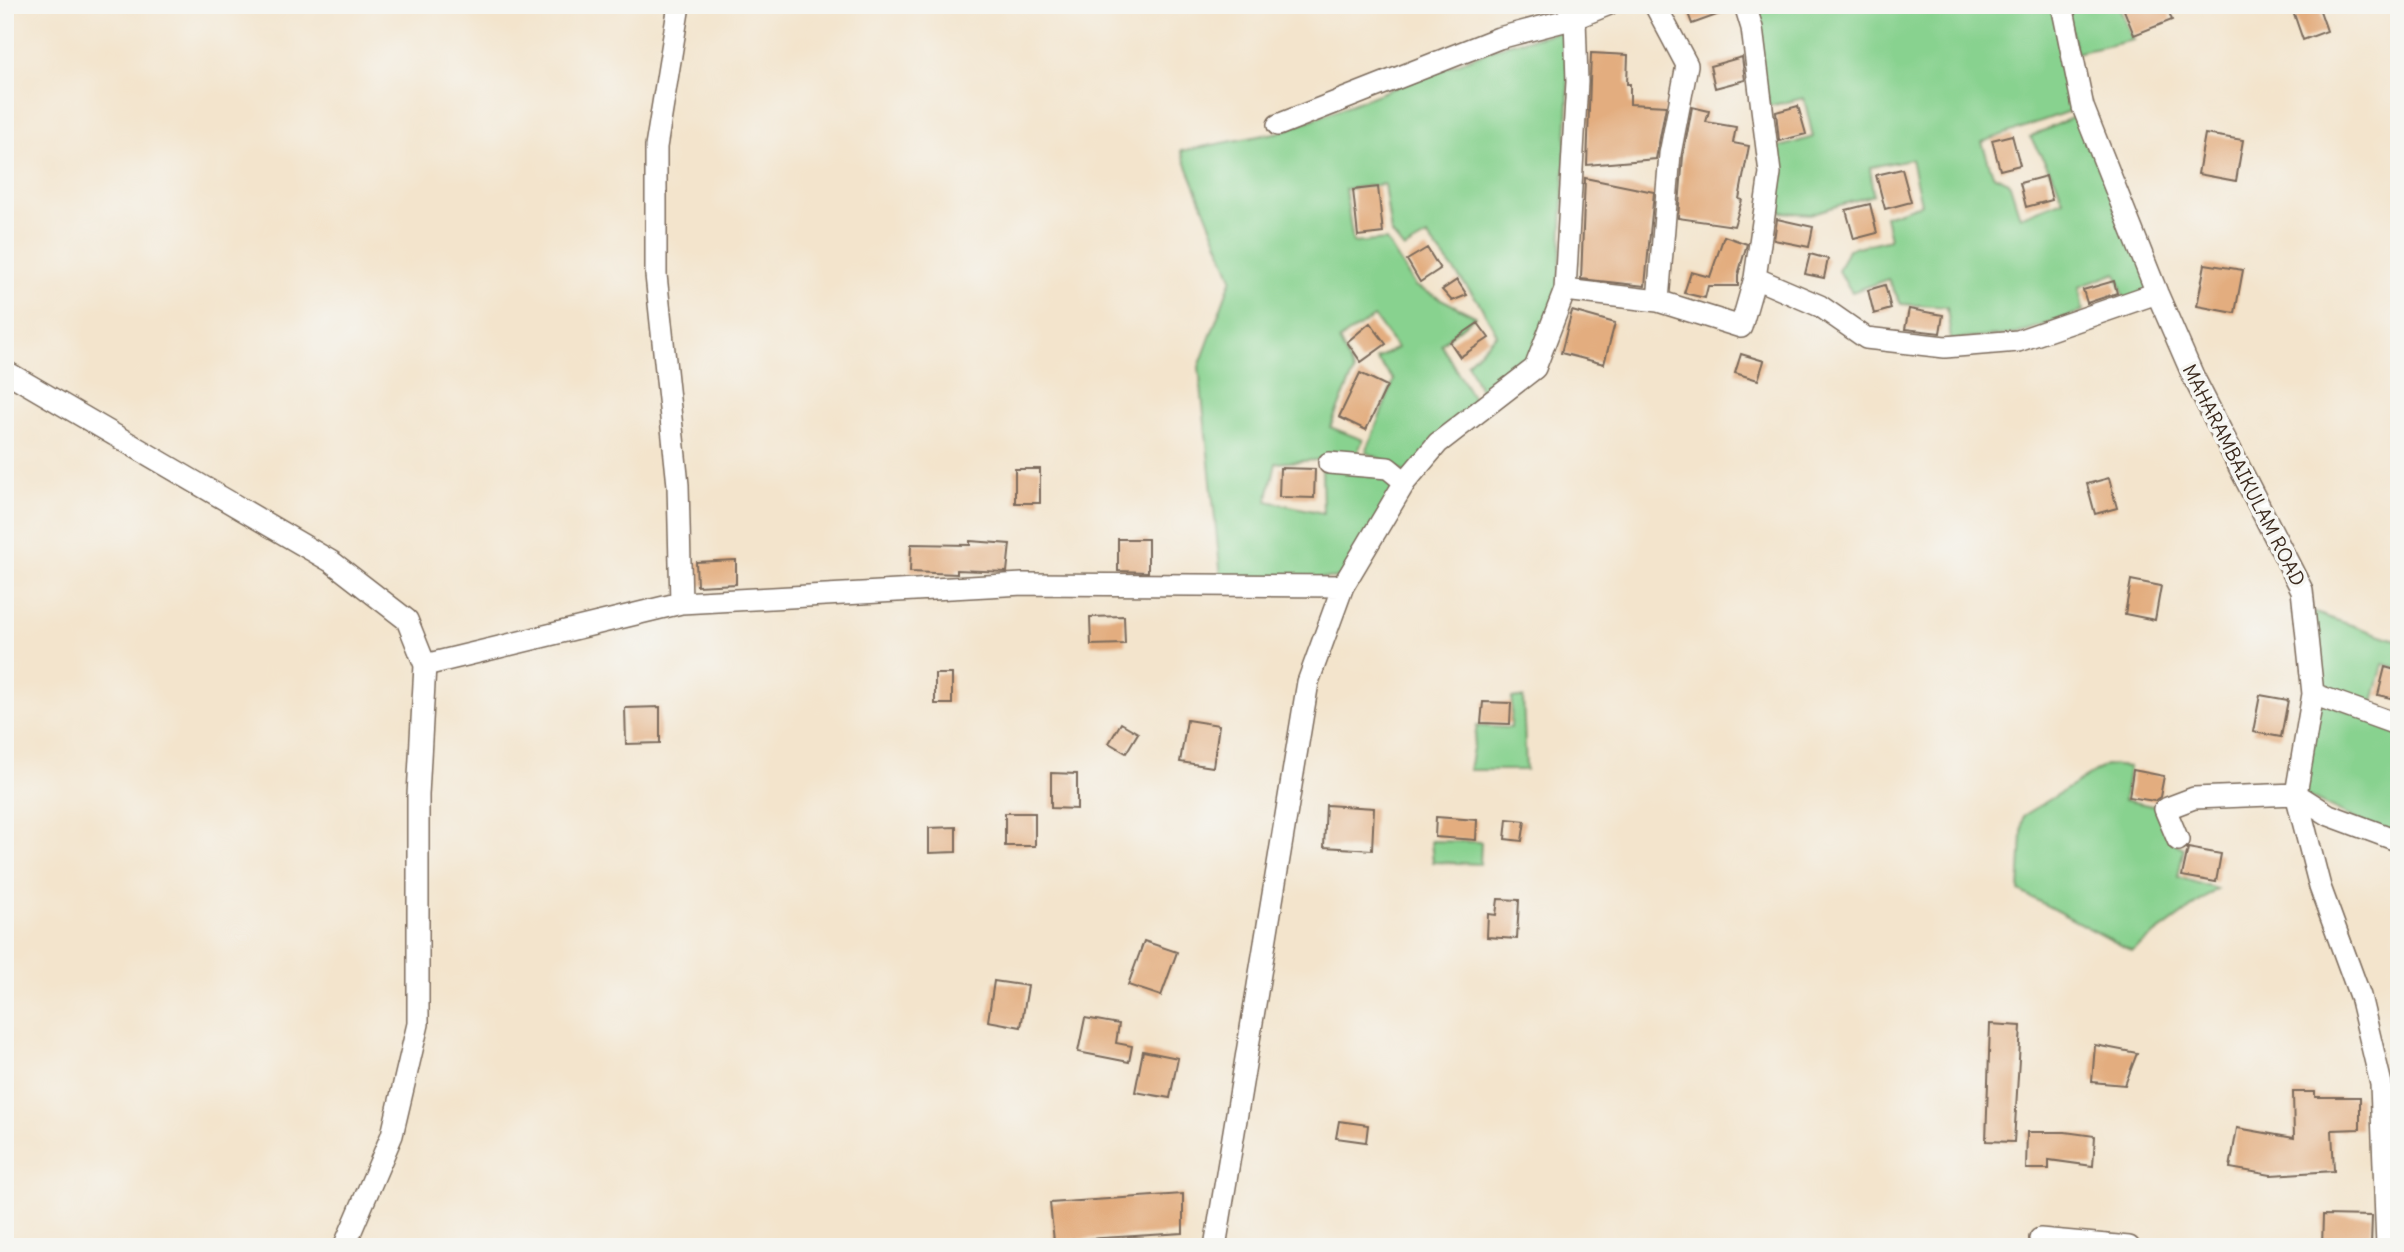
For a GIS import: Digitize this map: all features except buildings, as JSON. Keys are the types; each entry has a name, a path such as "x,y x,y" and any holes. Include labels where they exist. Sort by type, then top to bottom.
{"street":[{"path":"679,5 656,147 656,275 678,485 681,603"},
{"path":"1278,125 1572,11 1607,5"},
{"path":"1655,5 1688,65 1670,154 1658,301"},
{"path":"1565,290 1658,301 1741,327 1755,278 1770,173 1752,28 1745,5"},
{"name":"MAHARAMBAIKULAM ROAD","path":"2062,5 2082,107 2157,293 2194,378 2302,590 2313,694 2296,794 2320,887 2360,996 2381,1084 2392,1180 2387,1247"},
{"path":"1215,1247 1308,681 1343,586 1405,482 1438,443 1535,368 1565,290 1577,82 1572,11"},
{"path":"1755,278 1820,306 1866,338 1945,347 2018,341 2157,293"},
{"path":"5,371 332,562 407,620 425,665 418,795 418,1024 392,1135 344,1247"},
{"path":"1329,463 1388,468 1405,482"},
{"path":"425,665 681,603 1023,584 1343,586"},
{"path":"2313,694 2399,725"},
{"path":"2178,839 2165,809 2194,798 2296,794 2329,815 2399,841"},
{"path":"2040,1239 2129,1247"}],"green space":[{"path":"1750,5 2058,5 2078,108 1982,142 1993,175 2009,182 2020,217 2063,200 2055,179 2030,137 2080,114 2153,291 2125,301 2116,273 2079,287 2083,311 2017,334 1951,340 1947,307 1901,304 1888,279 1852,292 1838,271 1848,249 1890,239 1885,216 1921,204 1911,159 1870,167 1873,195 1810,214 1781,212 1774,149 1813,137 1804,98 1769,106"},
{"path":"2066,5 2127,5 2120,9 2133,40 2076,53"},
{"path":"1568,30 1568,104 1559,288 1530,360 1483,395 1467,363 1497,334 1478,301 1427,236 1404,249 1391,233 1384,184 1345,189 1353,243 1386,240 1415,286 1475,316 1441,344 1475,402 1407,474 1366,452 1394,380 1376,359 1397,348 1374,317 1339,340 1354,372 1330,427 1363,440 1355,457 1276,463 1267,501 1323,513 1322,469 1364,469 1398,485 1342,578 1221,577 1199,367 1232,278 1181,151 1280,132 1507,44"},
{"path":"2309,611 2399,641 2399,668 2383,664 2370,713 2315,691"},
{"path":"1512,698 1523,698 1526,770 1469,770 1477,726 1511,728"},
{"path":"2315,699 2399,729 2399,840 2298,792"},
{"path":"2106,765 2129,767 2124,800 2157,807 2174,843 2184,848 2178,877 2217,889 2132,951 2019,891 2023,816"},
{"path":"1431,841 1481,842 1480,864 1433,862"}]}
